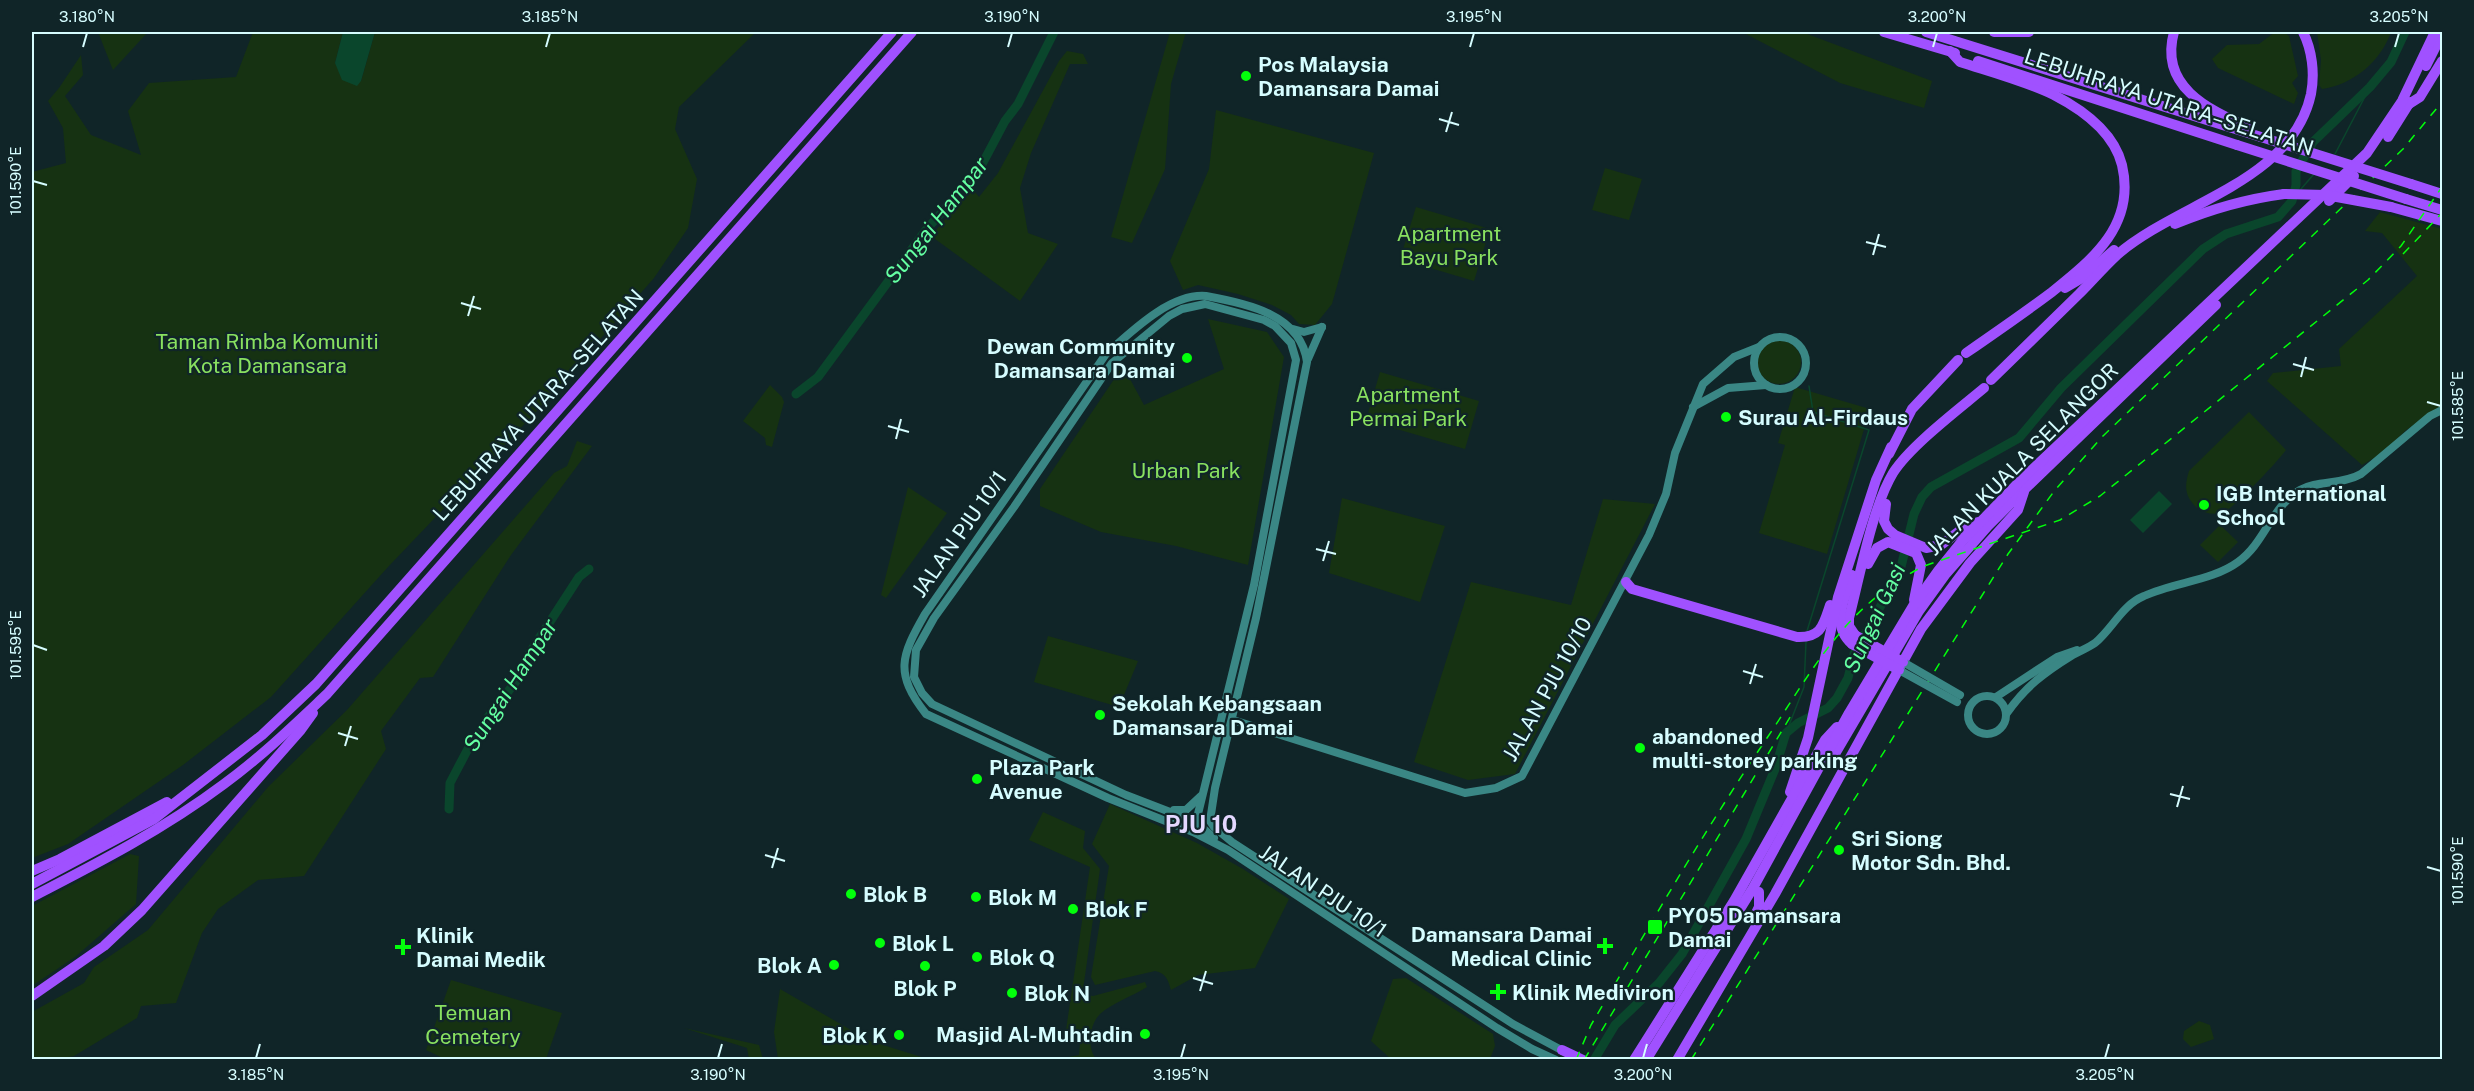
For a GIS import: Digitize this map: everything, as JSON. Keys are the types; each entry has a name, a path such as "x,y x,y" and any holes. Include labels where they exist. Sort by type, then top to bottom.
{"highway":[{"name":"LEBUHRAYA UTARA–SELATAN","path":"197,787 262,735 316,684 892,32"},
{"name":"LEBUHRAYA UTARA–SELATAN","path":"327,694 912,32"},
{"name":"LEBUHRAYA UTARA–SELATAN","path":"1884,32 1950,51 2237,146 2442,210"},
{"name":"LEBUHRAYA UTARA–SELATAN","path":"1926,32 2260,134 2298,149 2442,194"},
{"path":"1994,32 2029,32"},
{"path":"2175,32 2172,41 2173,65 2182,84 2193,98 2212,111 2260,134"},
{"path":"2031,308 2082,278 2131,237 2229,181 2276,149 2296,118 2306,87 2304,57 2295,32"},
{"path":"1853,640 1849,618 1878,512 1894,471 1919,444 1988,384 2118,255 2152,230 2243,179 2285,146 2303,119 2312,87 2312,63 2303,32"},
{"name":"JALAN KUALA SELANGOR","path":"1653,1059 1759,892 1856,717 1919,611 1970,546 2025,489 2373,157 2409,104 2436,34"},
{"name":"JALAN KUALA SELANGOR","path":"1646,1059 1753,888 1849,713 1913,606 1938,570 1982,521 2204,306 2367,153 2402,101 2436,34"},
{"path":"1788,804 1791,786 1808,738 1838,597 1850,558 1876,480 1912,409 1962,356 2031,308 2088,264 2106,243 2119,219 2125,197 2124,173 2119,151 2105,132 2087,116 2054,95 1960,62 1950,51"},
{"path":"2409,104 2420,97 2442,61"},
{"path":"2096,277 2139,244 2173,225 2212,208 2246,199 2284,194 2326,195 2391,207 2442,221"},
{"path":"1891,447 1839,622 1842,634 1901,666"},
{"path":"1894,471 1884,511 1888,529 1894,538 1918,550 1933,548 1962,529 1982,521"},
{"path":"1677,1059 1774,894 1921,630 1946,593 2018,510 2025,489"},
{"path":"1856,590 1877,548 1894,538"},
{"path":"1913,606 1921,565 1918,550"},
{"path":"1626,582 1632,589 1790,636 1802,637 1814,635 1824,623 1840,575 1850,558"},
{"path":"32,897 139,842 225,784 271,746 327,694"},
{"path":"32,996 104,946 142,910 300,731 327,694"},
{"path":"1634,1059 1728,912 1825,740 1849,713"},
{"path":"32,871 60,859 197,787"},
{"path":"32,884 154,819 197,787"},
{"path":"1670,1059 1751,926 1759,907 1759,892"},
{"path":"1561,1056 1578,1059"}],"street":[{"name":"JALAN PJU 10/1","path":"1293,329 1267,312 1196,295 1181,299 1142,322 1106,354 925,614 906,647 904,664 906,682 914,699 926,714 1108,798 1230,846 1561,1056"},
{"name":"JALAN PJU 10/1","path":"1197,304 1231,310 1275,326 1291,343 1296,360 1270,505 1254,585 1196,822 1096,781 957,717 932,704 922,693 914,677 916,650 934,618 1070,424 1112,363 1169,316 1197,304"},
{"path":"1231,310 1267,312"},
{"path":"1230,846 1210,821 1215,788 1233,720 1307,362 1322,327 1304,332 1293,329"},
{"path":"1293,329 1303,346 1307,362"},
{"path":"1691,408 1728,388 1790,386 1803,375 1805,361 1802,349 1790,339 1773,338 1759,347 1754,363 1756,372 1766,385"},
{"name":"JALAN PJU 10/10","path":"1233,720 1465,793 1496,788 1522,776 1649,535 1666,494 1675,453 1702,384 1734,357 1759,347"},
{"path":"1070,424 1077,396"},
{"path":"1959,698 1968,713 1972,727 1982,734 1989,734 2000,729 2004,725 2007,713 2036,680 2096,642 2126,608 2141,597 2221,571 2238,562 2256,543 2274,514 2286,500 2301,489 2352,479 2361,474 2430,416 2442,410"},
{"path":"1270,505 1281,459 1291,444"},
{"path":"948,581 974,562"},
{"path":"1901,666 1959,698 1996,697 2057,657 2082,650"},
{"path":"1996,697 2005,706 2007,713"},
{"path":"1968,713 1969,707 1977,698"},
{"path":"1215,748 1214,771 1218,778"},
{"path":"1067,779 1096,781"},
{"path":"1163,809 1186,810 1202,795"},
{"path":"1186,828 1196,822 1230,846"},
{"name":"JALAN PJU 10/1","path":"1230,846 1497,1028 1532,1049 1561,1056"}],"green space":[{"path":"98,32 148,32 113,70"},
{"name":"Taman Rimba Komuniti Kota Damansara","path":"253,32 343,32 335,63 361,81 375,32 756,32 679,107 675,129 697,179 688,228 654,278 535,413 388,567 271,697 183,765 68,844 32,858 32,172 66,163 63,128 48,101 81,55 83,75 65,96 91,135 141,155 128,111 149,83 236,77"},
{"path":"1170,32 1186,32 1171,84 1165,169 1132,243 1111,237"},
{"path":"1742,32 1802,32 1932,81 1924,108 1840,83"},
{"path":"2275,32 2284,32 2289,36 2298,76 2292,83 2298,93 2294,104 2218,68 2212,59 2227,45 2259,44"},
{"path":"2317,32 2391,32 2380,53 2364,70 2355,77 2333,87 2322,89 2319,85 2321,60"},
{"path":"1067,51 1083,54 1088,64 1070,64 1031,153 1020,188 1028,233 1058,244 1020,301 931,236 972,188 979,197 998,173 1059,61"},
{"path":"1216,110 1374,153 1332,304 1315,325 1299,324 1291,315 1272,305 1238,294 1198,285 1183,290 1170,261 1209,169"},
{"path":"1605,168 1642,179 1629,220 1592,210"},
{"name":"Apartment Bayu Park","path":"1416,207 1490,229 1474,281 1400,259"},
{"path":"2380,212 2442,229 2442,407 2406,430 2384,452 2362,465 2267,381 2273,373 2341,366 2339,349 2417,276 2382,233 2365,231"},
{"name":"Urban Park","path":"1208,319 1267,332 1284,357 1248,565 1176,546 1101,532 1040,506 1040,489 1123,366 1144,405 1224,369"},
{"path":"1779,340 1794,347 1801,362 1794,377 1779,384 1764,377 1757,362 1764,347"},
{"name":"Apartment Permai Park","path":"1380,372 1479,401 1465,449 1366,420"},
{"path":"770,385 784,402 772,447 766,445 765,438 743,421"},
{"path":"1795,387 1870,409 1827,554 1759,533 1785,445 1778,443"},
{"path":"2249,412 2286,450 2229,509 2216,514 2204,512 2197,508 2188,497 2186,485 2189,471"},
{"path":"577,441 592,446 511,555 433,677 420,678 381,731 386,749 304,876 258,880 218,909 202,933 176,1003 141,1006 137,1018 74,1056 58,1059 32,1059 32,1012 84,983 94,967 148,930 268,787 347,710 554,473 567,466"},
{"path":"908,487 947,513 886,598 881,595"},
{"path":"1342,498 1445,526 1420,602 1329,573"},
{"path":"1603,499 1655,504 1515,774 1468,780 1414,762 1471,582 1571,605"},
{"path":"2220,525 2238,542 2218,562 2200,545"},
{"path":"1048,636 1138,661 1119,707 1034,682"},
{"path":"1110,804 1197,843 1289,899 1255,968 1198,975 1171,990 1162,973 1155,971 1095,985 1091,977 1109,866 1092,844"},
{"path":"1043,812 1085,831 1083,848 1100,869 1083,990 1085,995 1093,996 1145,982 1147,987 1110,1006 1096,1019 1090,1043 1096,1059 1058,1059 1079,1055 1080,1043 1066,1044 1066,1030 1090,867 1029,840"},
{"path":"130,854 139,856 136,904 75,957 32,986 32,906"},
{"path":"1406,978 1493,1034 1495,1046 1490,1059 1391,1059 1371,1041 1393,979"},
{"name":"Temuan Cemetery","path":"451,980 562,1013 546,1059 445,1059 426,1050"},
{"path":"780,989 870,1041 928,1059 778,1059 774,1032"},
{"path":"2199,1021 2210,1025 2214,1039 2191,1047 2183,1039 2184,1031"},
{"path":"684,1028 759,1045 763,1059 749,1059 747,1048"}],"shaded area":[{"path":"343,32 375,32 361,81 357,86 342,80 335,63"},
{"path":"2159,491 2172,504 2143,533 2130,520"}],"waterway":[{"name":"Sungai Hampar","path":"796,394 818,377 926,230 978,172 1005,121 1018,104 1054,32"},
{"name":"Sungai Gasi","path":"1594,1060 1615,1025 1659,983 1682,954 1746,839 1775,769 1786,733 1798,723 1828,708 1837,698 1848,678 1854,654 1900,571 1914,514 1922,497 1931,487 2019,438 2061,388 2203,249 2226,234 2278,217 2292,201 2296,185 2296,171 2313,142 2370,87 2391,62 2405,32"},
{"path":"2335,154 2370,87"},
{"path":"2301,189 2314,174"},
{"path":"1807,631 1869,430 1813,412 1809,386"},
{"name":"Sungai Hampar","path":"449,809 450,783 470,745 477,739 488,717 518,679 529,654 579,577 589,569"},
{"path":"1786,733 1804,687 1806,642"}],"railway":[{"path":"1691,1060 2008,554 2055,490 2102,437 2403,149 2442,102"},
{"path":"1576,1060 1591,1025 1721,808 1816,663 1852,620 1873,600 1924,566 2060,520 2100,496 2368,280 2401,246 2442,187"},
{"path":"2403,254 2442,213"},
{"path":"1584,1060 1792,714"}],"place":[{"name":"Pos Malaysia Damansara Damai","path":"1246,76"},
{"name":"Dewan Community Damansara Damai","path":"1187,358"},
{"name":"Surau Al-Firdaus","path":"1726,417"},
{"name":"IGB International School","path":"2204,505"},
{"name":"Sekolah Kebangsaan Damansara Damai","path":"1100,715"},
{"name":"abandoned multi-storey parking","path":"1640,748"},
{"name":"Plaza Park Avenue","path":"977,779"},
{"name":"Sri Siong Motor Sdn. Bhd.","path":"1839,850"},
{"name":"Blok B","path":"851,894"},
{"name":"Blok M","path":"976,897"},
{"name":"Blok F","path":"1073,909"},
{"name":"PY05 Damansara Damai","path":"1655,927"},
{"name":"Blok L","path":"880,943"},
{"name":"Damansara Damai Medical Clinic","path":"1605,946"},
{"name":"Klinik Damai Medik","path":"403,947"},
{"name":"Blok Q","path":"977,957"},
{"name":"Blok A","path":"834,965"},
{"name":"Blok P","path":"925,966"},
{"name":"Klinik Mediviron","path":"1498,992"},
{"name":"Blok N","path":"1012,993"},
{"name":"Masjid Al-Muhtadin","path":"1145,1034"},
{"name":"Blok K","path":"899,1035"}],"district":[{"name":"PJU 10","path":"1201,824"}]}
